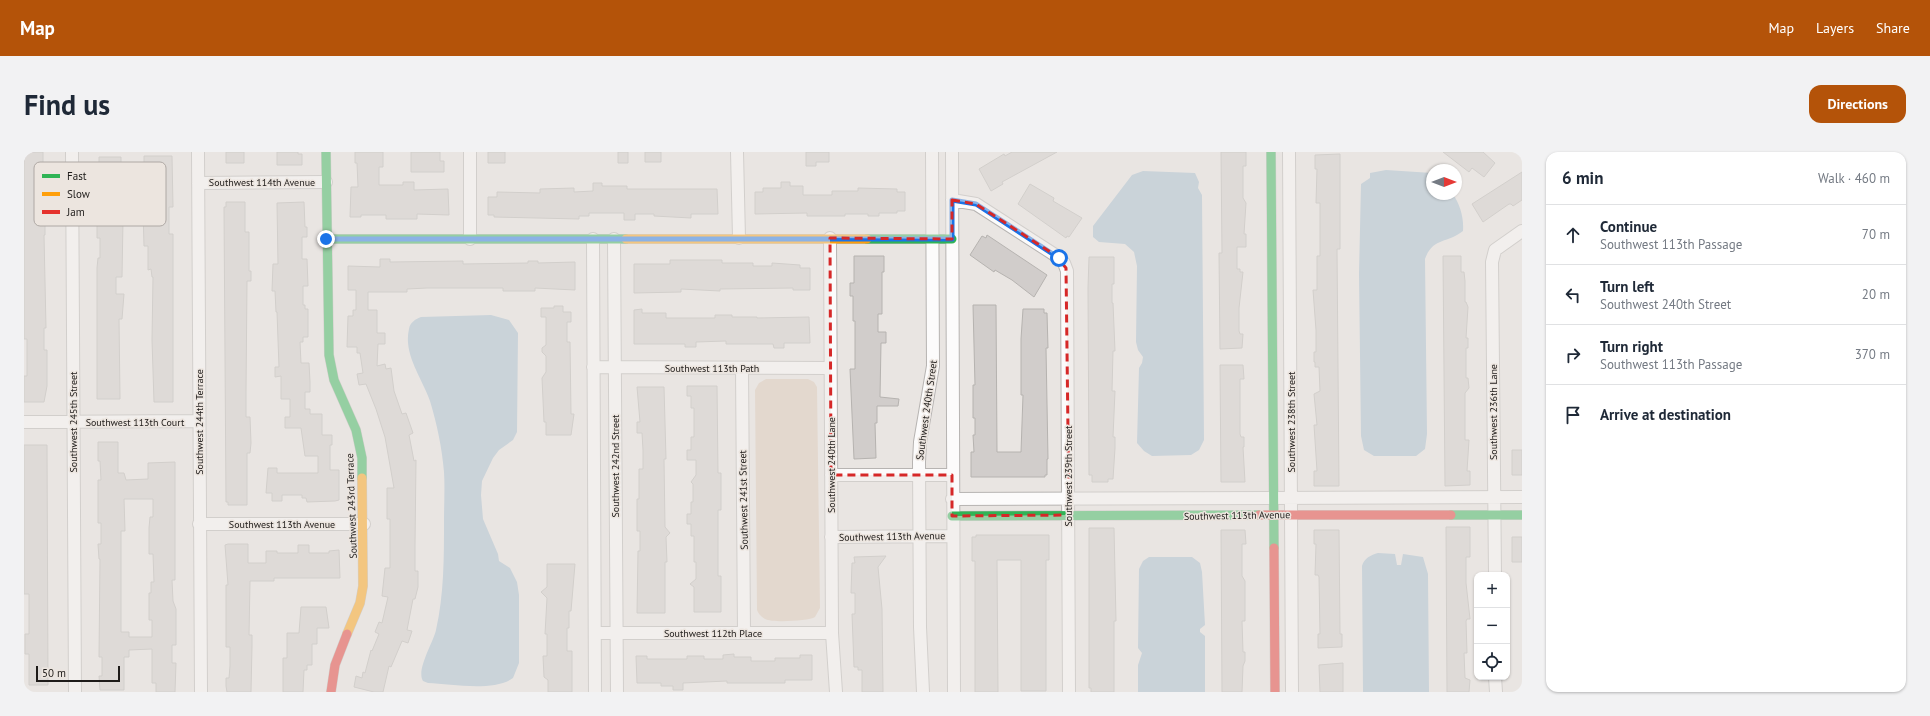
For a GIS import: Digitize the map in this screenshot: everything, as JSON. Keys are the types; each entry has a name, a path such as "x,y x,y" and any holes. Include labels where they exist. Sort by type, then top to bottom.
{"street":[{"name":"Southwest 245th Street","path":"72,152 72,162"},
{"name":"Southwest 244th Terrace","path":"198,152 201,692"},
{"name":"Southwest 243rd Terrace","path":"326,152 328,333 331,368 360,445 363,470 364,524 364,572 361,597 355,617 335,665 331,692"},
{"path":"470,152 470,239"},
{"path":"737,152 739,238"},
{"name":"Southwest 240th Street","path":"923,692 918,475 920,442 934,366 931,239 932,152"},
{"name":"Southwest 240th Street","path":"952,152 952,516 954,692"},
{"name":"Southwest 238th Street","path":"1271,152 1274,692"},
{"name":"Southwest 238th Street","path":"1289,152 1292,692"},
{"name":"Southwest 114th Avenue","path":"198,183 326,182"},
{"name":"Southwest 239th Street","path":"952,200 976,204 1062,262 1066,268 1069,498 1069,692"},
{"name":"Southwest 245th Street","path":"72,226 75,692"},
{"name":"Southwest 236th Lane","path":"1495,572 1492,262 1495,250 1522,231"},
{"name":"Southwest 240th Lane","path":"830,238 832,633 836,692"},
{"path":"326,239 952,239"},
{"path":"593,239 595,692"},
{"name":"Southwest 242nd Street","path":"614,239 617,692"},
{"name":"Southwest 113th Path","path":"593,367 830,368"},
{"name":"Southwest 241st Street","path":"742,368 744,633"},
{"name":"Southwest 113th Court","path":"24,422 199,421"},
{"path":"831,475 952,475"},
{"name":"Southwest 113th Avenue","path":"952,499 1522,497"},
{"name":"Southwest 113th Avenue","path":"952,516 1291,514 1522,515"},
{"name":"Southwest 113th Avenue","path":"199,524 364,524"},
{"name":"Southwest 113th Avenue","path":"831,537 953,536"},
{"name":"Southwest 112th Place","path":"594,633 832,633"},
{"path":"1495,680 1496,692"}],"highlighted area":[{"path":"952,200 976,204 1055,255 1066,268 1069,515 952,516 952,475 831,475 830,238 952,239"}],"shaded area":[{"path":"766,379 808,379 814,382 817,387 820,608 815,617 806,620 769,620 762,617 757,610 755,390 759,383"}],"water":[{"path":"1386,170 1426,173 1426,200 1457,200 1463,221 1463,231 1436,244 1428,252 1425,259 1427,434 1425,449 1416,456 1374,456 1364,450 1361,436 1359,274 1361,184 1370,178 1370,173"},
{"path":"1143,171 1195,173 1199,182 1198,188 1202,195 1204,440 1199,450 1191,455 1152,456 1144,451 1137,443 1139,368 1143,357 1138,350 1136,342 1137,266 1134,252 1125,244 1099,242 1093,237 1093,226 1132,175"},
{"path":"491,315 509,320 518,333 517,432 513,440 499,450 493,458 482,481 481,495 483,519 498,554 499,561 510,568 517,582 519,595 519,663 513,678 495,685 472,686 428,683 423,681 421,676 423,663 436,630 441,603 444,562 444,472 441,445 433,410 427,392 411,357 408,338 409,329 415,320 421,317"},
{"path":"1378,553 1395,554 1397,565 1401,565 1403,554 1423,557 1428,574 1429,692 1363,692 1362,566 1366,559"},
{"path":"1149,557 1192,557 1200,563 1202,572 1205,625 1200,629 1200,632 1205,636 1205,692 1138,692 1138,665 1142,653 1138,648 1139,569 1143,561"}],"building":[{"path":"24,152 43,152 43,162 34,162 34,226 45,226 46,328 44,328 44,350 47,350 47,386 44,402 24,402 24,376 27,376 27,339 24,339"},
{"path":"226,152 244,152 244,163 226,163"},
{"path":"277,152 298,152 298,154 302,154 302,165 277,165"},
{"path":"355,152 383,152 383,167 379,167 379,185 403,185 403,182 414,182 414,190 448,189 449,215 417,214 417,219 386,219 386,215 361,215 361,217 350,217 351,187 358,187"},
{"path":"411,152 440,152 440,161 444,161 444,172 411,172"},
{"path":"488,152 505,152 505,163 488,163"},
{"path":"618,152 628,152 628,163 618,163"},
{"path":"645,152 661,152 661,162 645,162"},
{"path":"806,152 829,152 829,162 816,162 816,166 806,166"},
{"path":"1012,152 1057,152 1002,182 1003,184 991,191 979,169 1004,154 1005,156"},
{"path":"1221,152 1246,152 1246,166 1243,166 1243,198 1246,203 1244,234 1246,234 1246,247 1237,247 1237,269 1240,269 1240,272 1243,272 1239,308 1239,331 1240,334 1243,334 1242,348 1220,349 1219,253 1222,253"},
{"path":"1443,152 1483,152 1495,163 1484,177 1472,168 1469,172 1462,167 1462,164 1459,164"},
{"path":"1340,154 1340,249 1337,249 1339,486 1314,486 1314,471 1317,471 1314,425 1317,425 1314,394 1320,391 1319,367 1315,367 1314,362 1314,352 1316,352 1316,330 1313,290 1317,290 1317,256 1320,256 1320,203 1316,203 1317,169 1315,169 1315,155"},
{"path":"144,156 172,156 173,207 169,207 169,234 173,234 173,402 154,402 152,340 153,277 151,269 148,270 148,246 144,246 143,226 166,226 166,162 144,162"},
{"path":"99,157 121,157 121,162 99,162"},
{"path":"1522,172 1522,200 1513,206 1509,204 1483,222 1472,204"},
{"path":"781,182 790,182 790,186 803,186 803,195 832,195 832,191 858,191 858,188 897,189 897,192 905,192 905,211 897,211 897,213 879,213 879,216 868,216 868,214 845,214 845,216 807,216 807,213 755,214 755,192 763,192 763,188 781,188"},
{"path":"593,183 602,183 602,186 627,186 627,189 717,189 718,214 691,214 691,218 654,216 654,214 635,214 635,220 624,220 624,213 589,213 589,216 579,216 579,219 494,217 494,215 488,215 488,197 497,197 497,192 540,193 540,189 574,188 574,192 593,191"},
{"path":"1030,184 1054,198 1053,201 1082,218 1069,237 1067,236 1066,238 1018,204"},
{"path":"226,202 245,202 245,232 249,232 249,271 251,271 251,281 247,281 246,417 250,417 251,443 250,453 247,453 247,505 228,505 228,502 226,502 224,207 226,207"},
{"path":"304,202 307,237 302,237 302,259 307,259 308,286 303,286 303,305 305,305 305,309 308,309 308,337 303,337 303,342 300,342 301,363 309,363 310,382 310,392 305,392 305,409 310,409 310,414 322,414 322,435 332,435 332,445 330,445 330,470 339,470 339,500 307,502 306,498 302,498 302,495 282,495 282,501 272,501 272,493 266,493 268,468 277,468 277,473 318,473 318,456 305,456 301,428 285,428 285,417 290,417 290,399 281,399 281,376 275,377 275,367 279,367 277,312 275,291 272,291 273,264 278,264 277,203"},
{"path":"97,226 123,226 122,277 116,277 116,294 124,294 122,319 119,319 120,399 97,399 97,268 98,258 100,258 100,238 97,238"},
{"path":"987,235 1047,275 1034,297 1012,280 995,270 994,272 970,255 982,236 986,238"},
{"path":"854,256 884,256 884,272 882,272 882,314 878,314 878,332 886,332 886,343 881,343 880,397 899,399 898,406 877,406 877,423 875,423 876,458 854,459 850,369 855,369 855,321 853,321 853,296 850,296 850,283 854,283"},
{"path":"1443,256 1461,256 1461,272 1464,272 1465,302 1468,307 1466,378 1468,378 1469,388 1465,393 1465,440 1469,440 1467,471 1470,471 1470,485 1445,486"},
{"path":"1089,257 1114,257 1112,303 1115,351 1113,351 1112,391 1115,391 1113,437 1115,437 1115,448 1113,479 1108,479 1108,482 1092,482 1092,475 1089,475"},
{"path":"380,259 390,259 390,262 463,261 463,264 528,263 528,261 538,261 538,263 575,262 575,290 535,288 535,291 503,291 503,288 427,288 407,289 407,292 368,292 368,310 377,310 377,333 385,333 385,344 378,344 377,366 385,364 386,369 391,368 394,391 402,414 406,413 413,433 409,435 414,461 416,460 415,571 418,571 418,587 415,599 413,599 407,630 412,631 408,643 402,641 391,667 389,666 383,692 374,692 354,687 356,676 362,678 363,672 365,673 371,650 372,651 379,634 375,632 379,622 382,623 388,597 382,596 385,568 390,568 390,519 387,519 387,488 394,488 385,437 376,409 366,384 359,385 357,374 363,373 360,353 357,353 357,347 347,347 348,316 353,316 353,310 356,310 356,290 348,290 348,266 380,267"},
{"path":"670,260 722,260 722,263 753,263 753,266 772,266 772,263 800,265 800,268 810,268 810,290 793,290 793,288 720,289 720,291 681,289 681,292 634,293 634,264 670,264"},
{"path":"973,305 996,305 997,452 1021,452 1023,395 1021,395 1021,339 1023,309 1044,309 1044,313 1047,313 1048,348 1046,348 1048,459 1047,475 1045,475 1045,477 971,477 971,452 974,452 973,435 975,435 975,418 973,418 973,385 975,385"},
{"path":"554,306 563,306 563,312 571,312 571,322 567,322 567,342 570,342 571,414 574,414 571,435 546,435 546,422 544,422 542,378 546,372 546,356 542,352 542,348 546,345 546,317 541,317 541,308 554,308"},
{"path":"642,309 642,313 666,313 666,318 715,318 715,315 732,315 732,317 757,318 809,317 810,343 784,343 784,348 774,348 773,344 726,344 726,341 696,342 696,347 685,347 685,344 634,344 634,310"},
{"path":"1220,365 1243,365 1244,379 1240,379 1240,434 1241,437 1244,437 1243,447 1245,482 1221,482"},
{"path":"687,386 717,386 718,473 721,473 721,510 718,510 718,576 721,576 721,612 694,612 694,587 690,584 696,579 696,562 694,562 694,536 691,536 691,524 687,524 687,514 691,514 691,502 693,502 693,484 691,482 696,475 696,460 687,460 687,450 691,450 691,437 694,437 694,408 691,408 691,396 687,396"},
{"path":"637,387 664,387 666,459 664,459 665,527 670,533 666,537 667,562 665,562 665,613 637,613 638,551 640,551 640,531 637,531 637,499 639,499 639,469 643,469 643,450 642,433 637,433 637,422 640,422"},
{"path":"98,442 118,442 118,473 124,473 126,480 148,479 148,463 175,462 175,580 172,580 173,601 176,609 176,645 172,645 172,663 176,663 175,692 156,692 156,683 152,683 152,649 129,650 129,657 124,657 124,690 100,690 99,676 102,676 102,657 99,657 100,559 98,544 101,544 101,523 98,523 98,480 101,480 100,461 98,461","holes":["124,499 153,499 153,517 150,517 149,528 149,554 153,554 154,582 151,582 151,593 149,593 149,620 152,620 152,637 129,637 129,632 121,632 121,531 125,531"]},
{"path":"24,445 47,445 48,685 29,685 29,654 25,654 25,634 29,634 29,594 24,594"},
{"path":"1512,450 1522,450 1522,475 1512,475"},
{"path":"1446,527 1470,527 1470,557 1466,557 1466,583 1470,619 1467,619 1466,621 1467,653 1464,653 1465,678 1470,680 1469,692 1447,692"},
{"path":"1089,528 1114,528 1116,621 1114,621 1114,692 1091,692 1091,688 1089,688"},
{"path":"1221,530 1245,530 1246,544 1242,544 1242,576 1245,581 1245,621 1242,621 1243,652 1245,652 1245,661 1243,666 1242,692 1222,692"},
{"path":"1314,530 1339,530 1340,634 1342,634 1342,647 1318,648 1318,634 1320,634 1319,577 1318,575 1315,575 1316,544 1314,544"},
{"path":"976,535 1049,535 1049,560 1046,560 1046,691 1021,691 1021,560 997,560 998,692 975,692 975,561 972,561 972,537 976,537"},
{"path":"1512,537 1522,537 1522,562 1512,562"},
{"path":"248,544 248,563 266,563 266,551 277,551 277,553 298,553 298,545 309,545 309,553 329,553 329,551 339,550 340,578 274,578 274,581 250,581 249,635 252,635 251,692 227,692 226,686 226,678 229,678 230,666 230,647 226,647 226,585 228,585 225,545"},
{"path":"886,556 878,567 882,609 883,692 862,692 862,670 858,670 858,667 854,667 852,614 855,614 855,593 851,593 852,563 855,563 854,557"},
{"path":"547,564 575,564 571,611 569,611 569,628 567,628 567,651 572,651 572,692 548,692 548,680 544,677 543,656 547,656 547,634 545,634 547,598 541,592 547,587"},
{"path":"301,607 326,607 329,628 317,628 317,644 312,644 312,665 307,665 307,670 304,670 303,692 283,692 283,658 287,658 287,633 299,633"},
{"path":"734,654 734,657 751,657 751,661 775,661 775,658 800,658 800,655 812,655 812,680 785,680 785,683 727,683 727,681 683,683 683,690 673,690 673,686 661,686 661,683 637,683 636,656 647,656 647,659 687,659 687,656 704,656 704,659 723,659 723,655"},
{"path":"1343,663 1343,692 1320,692 1319,665"}],"traffic: fast":[{"path":"326,152 329,355 334,380 356,430 362,458 362,478"},
{"path":"1271,152 1274,548"},
{"path":"327,239 626,239"},
{"path":"867,239 952,239"},
{"path":"952,516 1259,515"},
{"path":"1451,515 1522,515"}],"traffic: slow":[{"path":"626,239 867,239"},
{"path":"347,634 360,603 363,586 362,478"}],"traffic: jam":[{"path":"1259,515 1451,515"},
{"path":"1274,548 1275,692"},
{"path":"331,692 335,665 347,634"}],"route":[{"path":"326,239 952,239 952,200 976,204 1059,258"}]}
